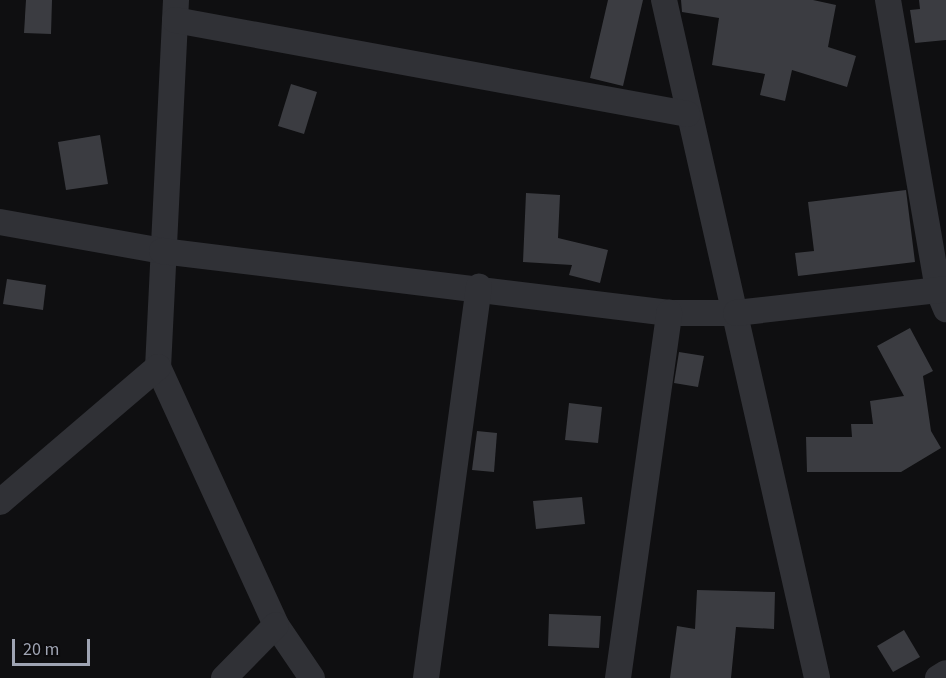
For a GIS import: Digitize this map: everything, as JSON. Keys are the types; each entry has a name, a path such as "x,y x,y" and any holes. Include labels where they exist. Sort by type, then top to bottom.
{"street":[{"path":"664,0 687,114 736,313 817,678"},
{"path":"0,222 162,251 669,313 736,313 944,296 888,0"},
{"path":"312,678 276,625 158,367 162,251 176,10 687,114"},
{"path":"426,678 479,288"},
{"path":"618,678 669,313"},
{"path":"0,502 158,367"},
{"path":"224,678 276,625"},
{"path":"938,678 946,674"}],"building":[{"path":"26,0 52,0 51,34 24,33"},
{"path":"608,0 643,0 623,86 590,78"},
{"path":"681,0 813,0 836,5 828,47 856,56 847,87 792,70 785,101 760,95 765,74 712,65 719,18 682,12"},
{"path":"919,0 946,0 946,40 915,43 910,10 920,9"},
{"path":"291,84 317,92 304,134 278,126"},
{"path":"100,135 108,184 66,190 58,142"},
{"path":"906,190 915,262 798,276 795,253 814,251 808,202"},
{"path":"526,193 560,195 558,238 608,250 600,283 569,275 572,265 523,262"},
{"path":"7,279 46,285 43,310 3,304"},
{"path":"910,328 933,371 923,376 931,431 941,448 901,472 807,472 806,437 852,437 851,424 873,424 870,401 904,396 877,346"},
{"path":"679,352 704,356 698,387 674,383"},
{"path":"569,403 602,407 598,443 565,440"},
{"path":"477,431 497,433 494,472 472,470"},
{"path":"582,497 585,524 536,529 533,501"},
{"path":"697,590 775,592 774,629 736,627 731,678 670,678 677,626 695,629"},
{"path":"549,614 601,616 599,648 548,646"},
{"path":"904,630 920,657 893,672 877,646"}]}
